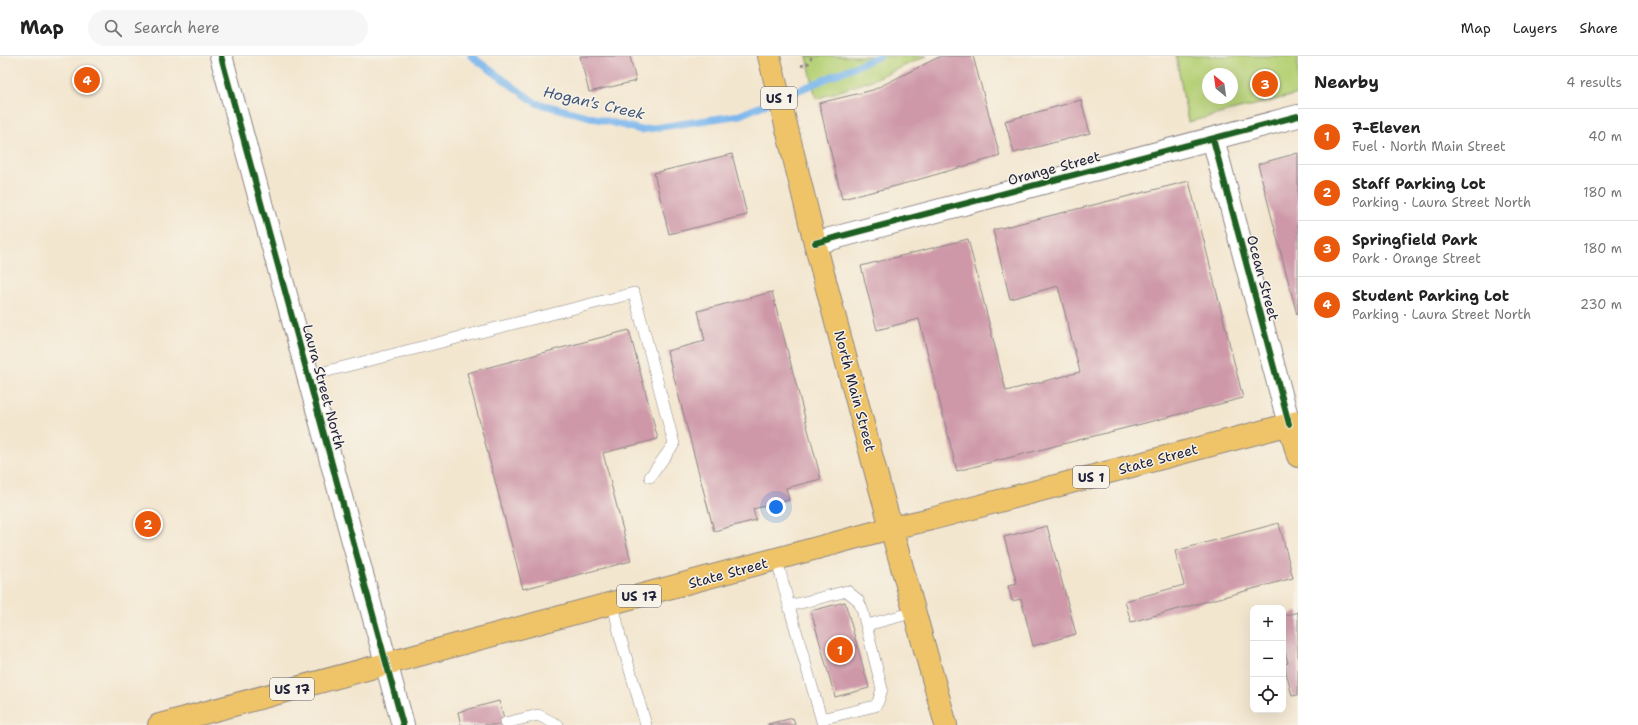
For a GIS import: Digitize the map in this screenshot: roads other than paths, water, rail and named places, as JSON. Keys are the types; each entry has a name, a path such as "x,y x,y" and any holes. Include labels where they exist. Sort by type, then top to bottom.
{"main road":[{"name":"North Main Street","path":"770,60 815,243 946,725"},
{"name":"Ocean Street","path":"1294,423 1298,456"},
{"name":"State Street","path":"159,725 892,528 1294,423"}],"street":[{"name":"Laura Street North","path":"221,56 403,725"},
{"name":"Orange Street","path":"815,243 1298,116"},
{"name":"Ocean Street","path":"1213,139 1294,423"}],"lane":[{"path":"308,376 634,293 674,444 650,477"},
{"path":"777,560 789,606 822,722 875,706 878,702 882,689 867,625 858,600 847,591 789,606"},
{"path":"613,603 620,636 646,725"},
{"path":"867,625 915,612"},
{"path":"505,723 538,714 558,725"}],"waterway":[{"name":"Hogan's Creek","path":"471,56 536,103 641,130 740,115 880,56"}],"place":[{"name":"Student Parking Lot","path":"87,80"},
{"name":"Springfield Park","path":"1265,84"},
{"name":"Staff Parking Lot","path":"148,524"},
{"name":"7-Eleven","path":"840,650"}]}
